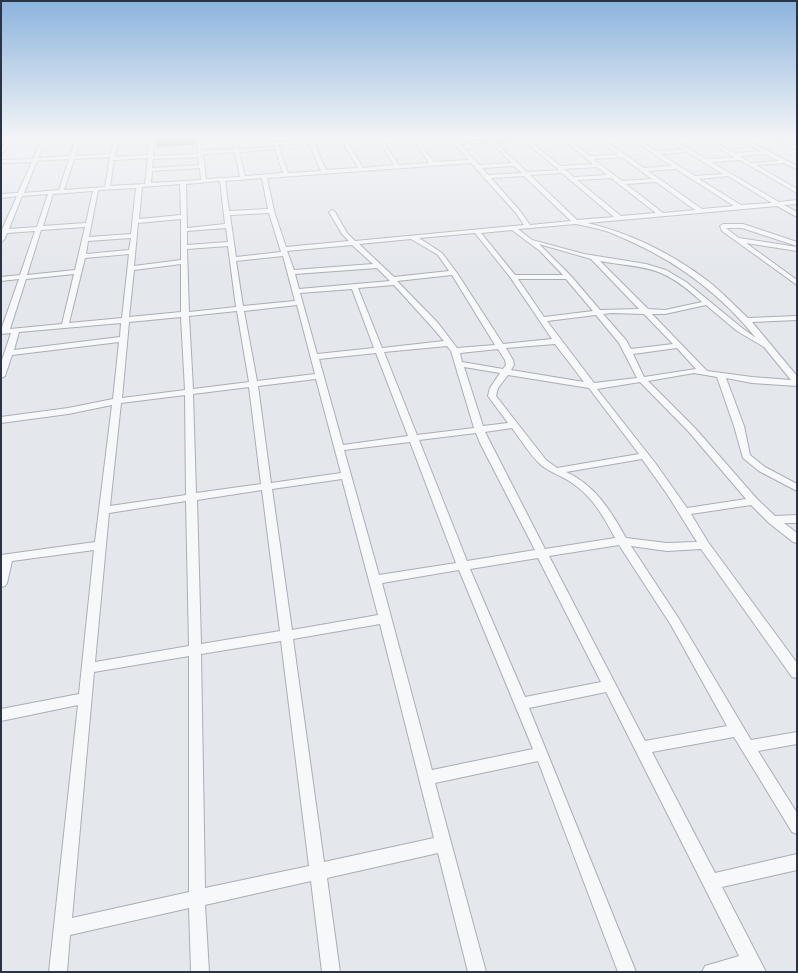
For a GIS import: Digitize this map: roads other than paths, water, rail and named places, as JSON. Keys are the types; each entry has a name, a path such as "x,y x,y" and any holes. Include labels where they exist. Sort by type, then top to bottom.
{"street":[{"path":"1,239 24,183"},
{"path":"61,192 64,183"},
{"path":"107,188 108,183"},
{"path":"1,196 178,183"},
{"path":"183,183 182,217 189,392 195,651 197,899 200,972"},
{"path":"223,183 240,309 253,384 331,972"},
{"path":"265,183 271,211 291,272 340,448 477,972"},
{"path":"491,183 527,225"},
{"path":"536,183 574,222 609,230 666,256 707,284 746,320 797,382"},
{"path":"579,183 619,218"},
{"path":"621,183 661,214"},
{"path":"661,183 701,211"},
{"path":"701,183 739,207"},
{"path":"743,183 797,215"},
{"path":"784,183 797,191"},
{"path":"58,972 124,320 136,221 143,186"},
{"path":"65,326 96,189"},
{"path":"51,192 3,332 299,303"},
{"path":"233,259 413,236 477,232 527,225 797,202"},
{"path":"227,213 271,211"},
{"path":"332,212 345,234 394,281 455,351 480,431 608,686 755,967 711,972"},
{"path":"136,221 182,217"},
{"path":"5,231 88,225"},
{"path":"183,230 228,226"},
{"path":"797,244 743,226 723,226 724,230 797,283"},
{"path":"514,228 548,256 569,277 615,332 629,352 642,380 692,430 753,501 797,539"},
{"path":"752,229 780,246"},
{"path":"477,232 513,277 590,386 645,456 684,512 704,545 797,673"},
{"path":"85,239 134,236"},
{"path":"413,236 440,254 501,346 510,363 494,388 492,396 543,462 554,471 575,480 587,489 609,517 622,542 675,622 737,730 797,827"},
{"path":"525,239 593,258 647,266 660,270 682,283 743,333 767,346"},
{"path":"739,240 797,249"},
{"path":"183,247 231,244"},
{"path":"788,248 797,256"},
{"path":"82,256 132,252"},
{"path":"593,258 704,372"},
{"path":"131,268 184,262"},
{"path":"291,272 377,266"},
{"path":"1,279 78,272"},
{"path":"296,291 354,286 454,273"},
{"path":"513,277 569,277"},
{"path":"354,286 463,566 542,754 627,972"},
{"path":"542,320 619,311 670,312 708,303"},
{"path":"746,320 797,318"},
{"path":"1,376 16,331"},
{"path":"10,353 123,339"},
{"path":"455,351 557,341"},
{"path":"315,357 450,343"},
{"path":"629,352 678,346"},
{"path":"460,364 590,386 694,372 720,374 752,380 797,382"},
{"path":"720,374 739,426 746,456 757,467 797,488"},
{"path":"1,420 56,413 117,401 320,376"},
{"path":"340,448 515,425"},
{"path":"554,471 645,456"},
{"path":"104,510 346,476"},
{"path":"684,512 753,501"},
{"path":"773,520 797,519"},
{"path":"375,580 622,542 667,547 704,545"},
{"path":"1,583 4,559 100,545"},
{"path":"88,668 385,620"},
{"path":"521,704 608,686"},
{"path":"1,715 85,698"},
{"path":"641,748 737,730"},
{"path":"748,747 797,738"},
{"path":"426,778 542,754"},
{"path":"62,928 442,844"},
{"path":"711,882 797,862"}]}
